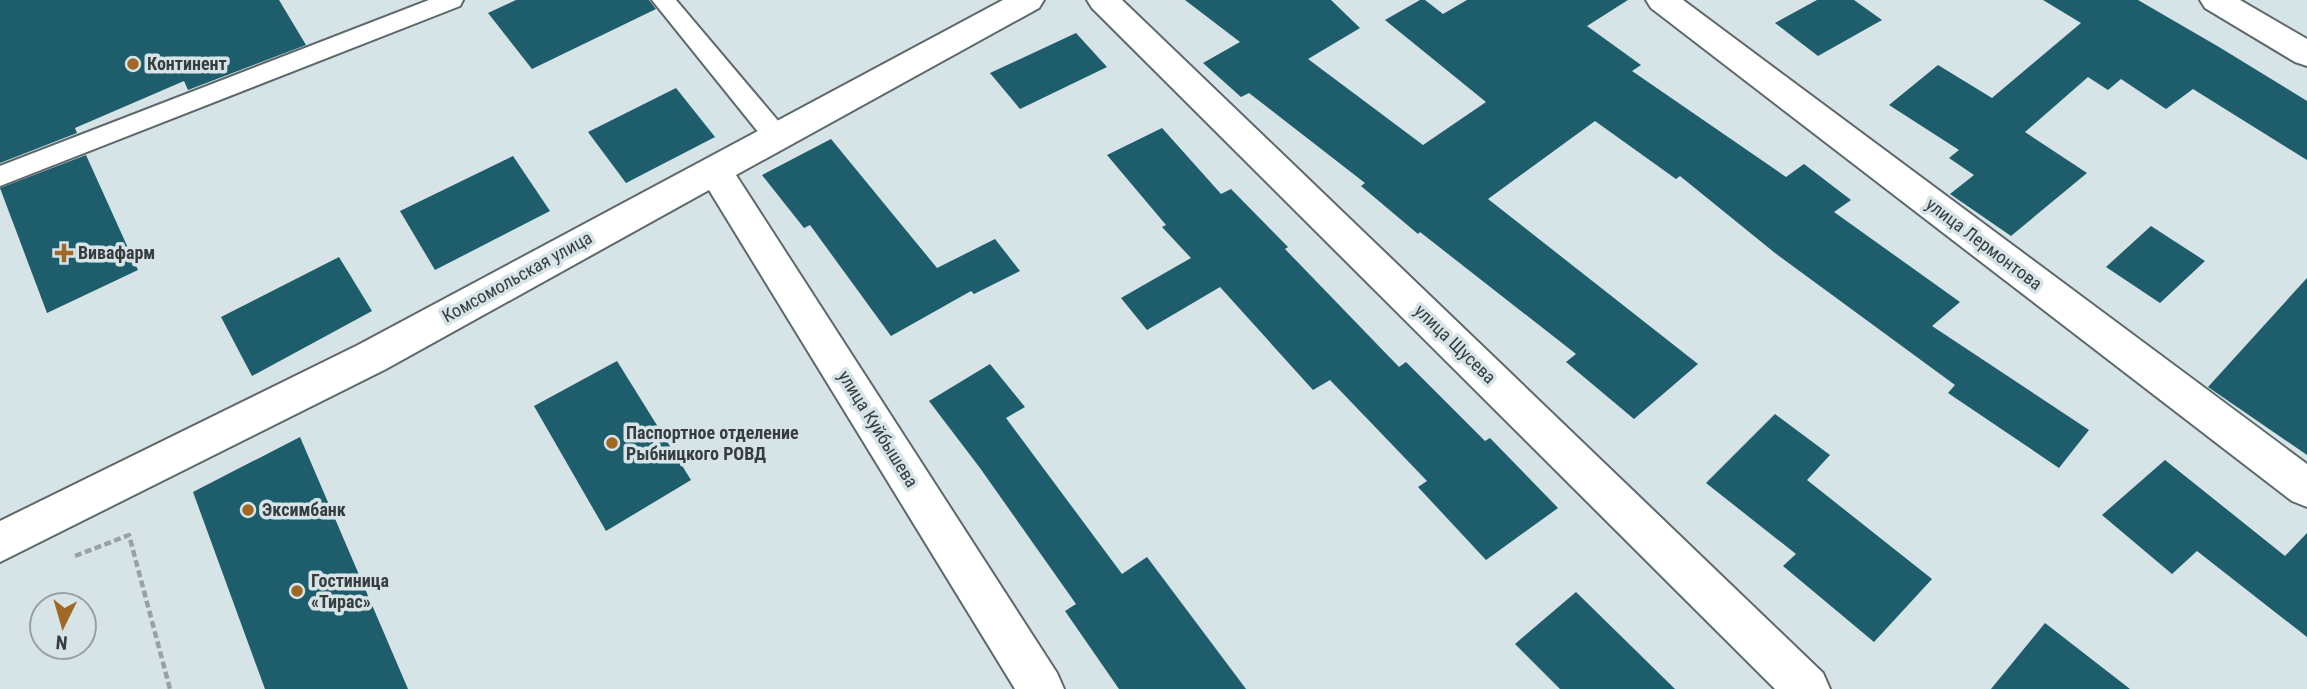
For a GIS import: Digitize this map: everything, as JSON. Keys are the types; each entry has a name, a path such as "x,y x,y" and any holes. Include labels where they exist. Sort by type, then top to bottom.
{"street":[{"name":"Комсомольская улица","path":"0,542 372,357 1028,0"},
{"name":"улица Щусева","path":"1103,0 1807,689"},
{"name":"улица Лермонтова","path":"1662,0 2307,488"},
{"path":"2216,0 2307,54"},
{"name":"улица Куйбышева","path":"714,169 1041,689"}],"lane":[{"path":"0,176 452,0"},
{"path":"663,0 776,136"}],"path":[{"path":"74,556 129,535 170,689"}],"building":[{"name":"Континент","path":"0,0 279,0 306,45 188,90 184,81 75,128 77,133 0,163"},
{"path":"516,0 649,0 656,9 532,69 488,13"},
{"path":"1185,0 1331,0 1360,28 1308,59 1423,145 1486,102 1385,20 1420,0 1425,0 1443,14 1467,0 1628,0 1587,26 1641,65 1632,71 1786,177 1804,164 1851,200 1834,212 1960,302 1932,326 2089,430 2059,468 1948,393 1955,385 1775,253 1680,176 1676,179 1595,121 1488,199 1698,364 1634,419 1566,362 1576,354 1420,232 1418,234 1361,186 1365,183 1249,93 1241,97 1203,63 1240,42"},
{"path":"1817,0 1854,0 1882,20 1818,56 1775,23"},
{"path":"2043,0 2138,0 2219,47 2307,101 2307,160 2193,89 2166,109 2121,79 2108,90 2088,77 2025,132 2087,173 2011,236 1950,194 1974,175 1949,158 1959,150 1889,105 1938,65 1992,98 2081,23"},
{"path":"1076,33 1107,67 1020,109 990,73"},
{"path":"676,88 715,137 626,183 588,132"},
{"path":"1162,128 1221,194 1231,189 1399,367 1406,362 1485,441 1490,438 1558,508 1486,560 1418,487 1427,481 1330,380 1313,390 1220,287 1147,330 1121,298 1191,258 1162,227 1166,225 1107,155"},
{"path":"831,139 937,268 995,239 1020,271 974,294 971,291 891,336 810,225 804,228 762,175"},
{"path":"86,155 138,270 47,313 0,188"},
{"path":"513,156 550,211 435,270 400,211"},
{"path":"2151,226 2205,261 2160,303 2106,267"},
{"path":"339,257 372,311 252,376 221,317"},
{"path":"2307,278 2307,455 2208,387"},
{"name":"Паспортное отделение Рыбницкого РОВД","path":"617,361 691,480 606,531 534,406"},
{"path":"990,364 1025,407 1006,418 1122,574 1147,557 1246,689 1119,689 1065,611 1076,604 929,401"},
{"path":"1775,414 1830,455 1807,480 1932,579 1874,642 1783,566 1796,554 1706,483"},
{"name":"Гостиница «Тирас»","path":"300,437 408,689 265,689 193,492"},
{"path":"2165,460 2285,556 2307,533 2307,637 2197,551 2172,574 2102,515"},
{"path":"1576,592 1675,689 1560,689 1515,644"},
{"path":"2045,623 2130,689 1991,689"}],"place":[{"name":"Континент","path":"133,64"},
{"name":"Вивафарм","path":"64,253"},
{"name":"Паспортное отделение Рыбницкого РОВД","path":"612,443"},
{"name":"Эксимбанк","path":"248,510"},
{"name":"Гостиница «Тирас»","path":"297,591"}]}
